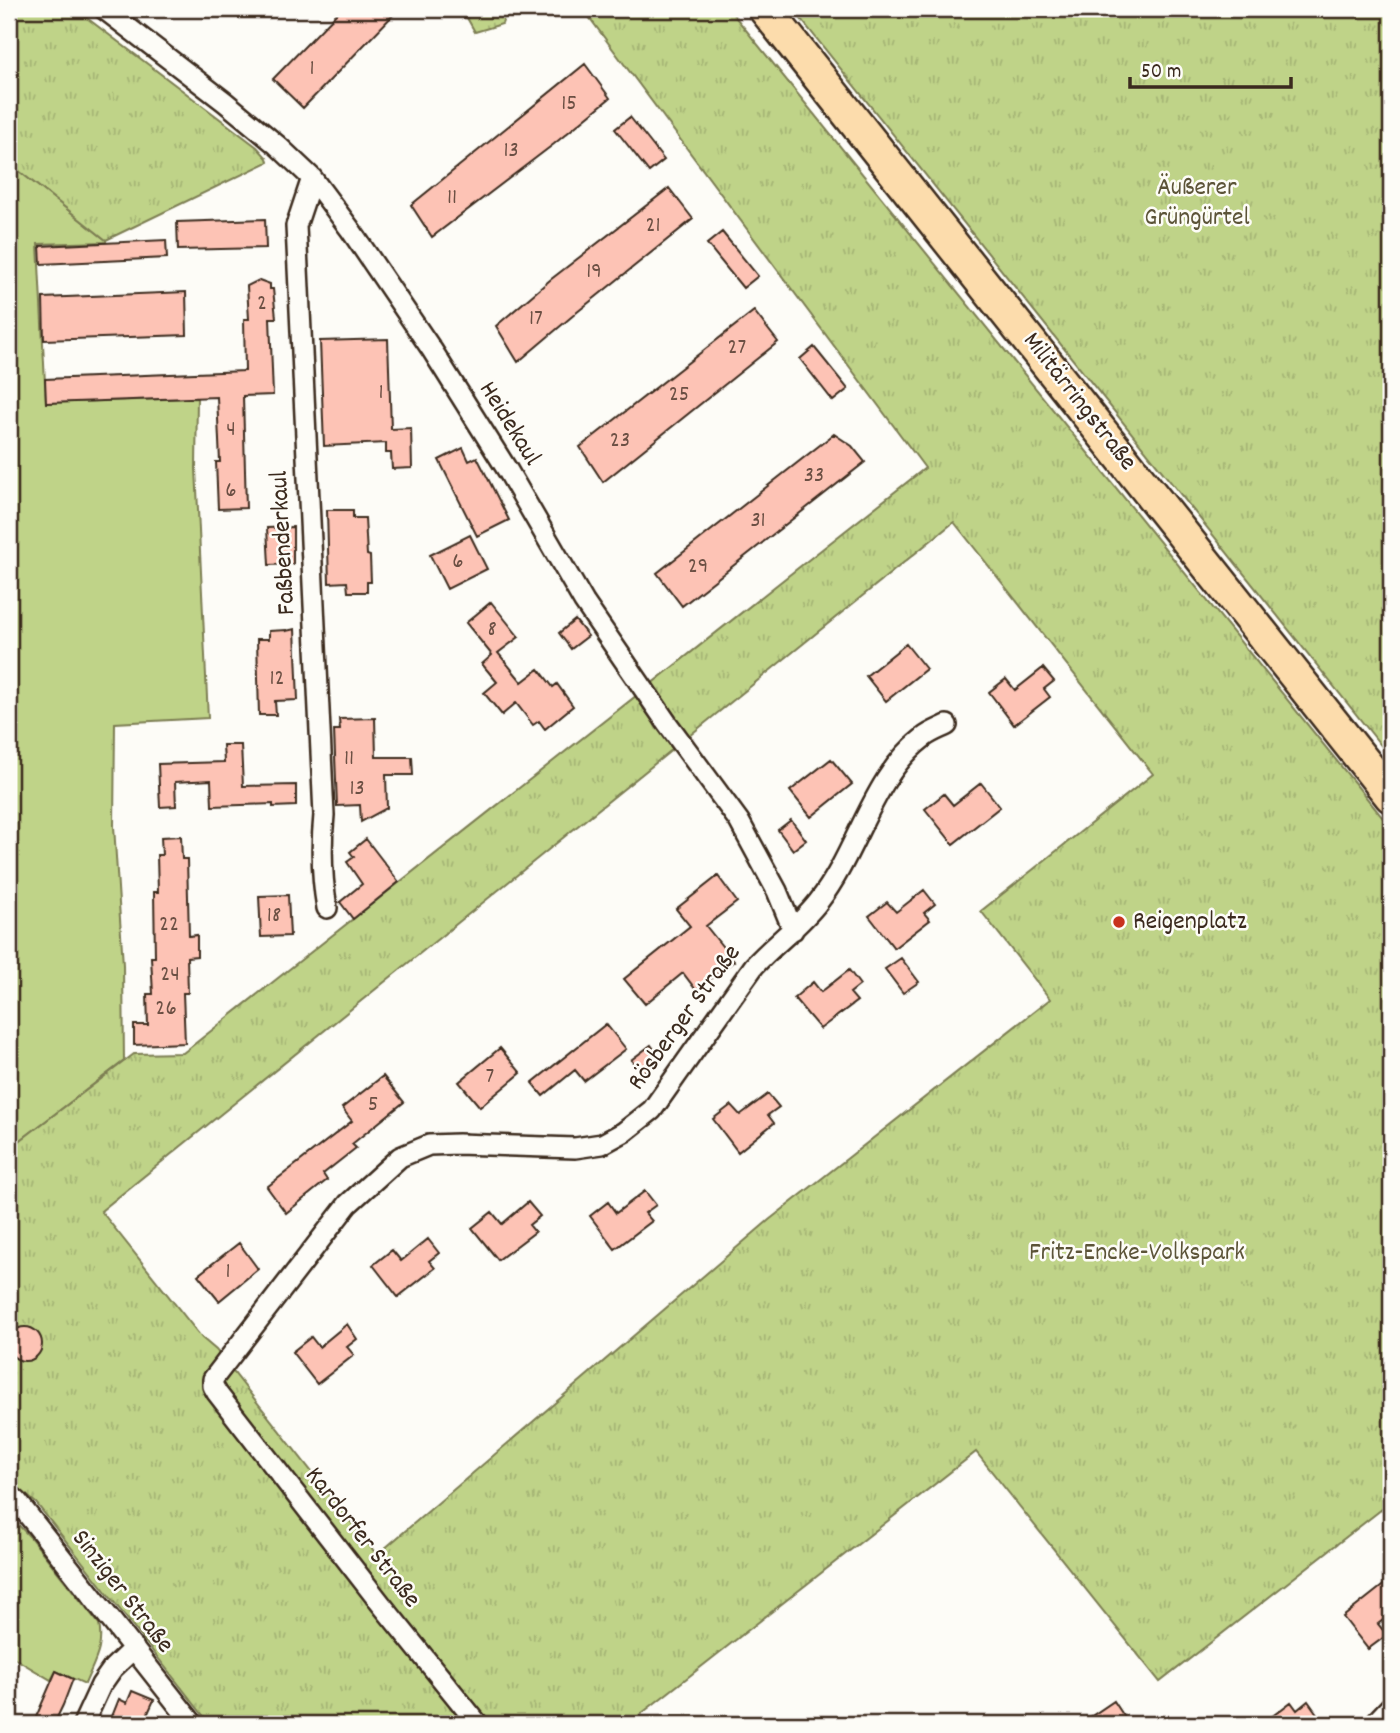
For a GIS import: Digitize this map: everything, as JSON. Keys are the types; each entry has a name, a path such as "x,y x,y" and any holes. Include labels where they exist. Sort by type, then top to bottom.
{"main road":[{"name":"Militärringstraße","path":"765,9 1391,796"}],"street":[{"name":"Heidekaul","path":"104,9 278,145 312,178 432,350 508,471 584,603 738,821 777,891 793,930"},
{"name":"Faßbenderkaul","path":"312,178 296,226 327,908"},
{"name":"Rösberger Straße","path":"213,1379 348,1204 400,1157 429,1145 575,1148 602,1144 624,1132 652,1110 754,966 820,901 843,864 877,796 902,757 925,737 947,725"},
{"name":"Kardorfer Straße","path":"213,1379 217,1393 478,1724"},
{"name":"Sinziger Straße","path":"9,1494 193,1724"},
{"path":"83,1724 101,1685 113,1668 134,1648"},
{"path":"1374,1724 1391,1706"}],"green space":[{"path":"9,9 75,9 257,147 268,162 106,240 9,163"},
{"path":"462,9 507,9 502,24 475,32"},
{"name":"Fritz-Encke-Volkspark","path":"583,9 729,9 1391,828 1391,1502 1160,1682 976,1452 628,1724 210,1724 36,1503 9,1481 9,1149 134,1054 183,1053 925,468","holes":["954,522 1153,774 981,911 1050,999 769,1220 377,1555 216,1350 202,1338 101,1211"]},
{"name":"Äußerer Grüngürtel","path":"793,9 1391,9 1391,758"},
{"path":"9,163 106,240 38,244 46,403 197,398 196,468 208,718 115,723 114,826 123,965 124,1061 9,1149"},
{"path":"9,1515 30,1537 99,1624 99,1648 85,1684 56,1671 51,1680 9,1655"}],"building":[{"path":"341,9 399,9 303,108 273,79"},
{"path":"585,64 610,98 432,237 411,205"},
{"path":"630,117 664,160 649,172 615,129"},
{"path":"669,188 693,219 518,362 496,326 550,280"},
{"path":"265,219 266,248 178,250 177,222"},
{"path":"722,232 758,276 743,288 707,244"},
{"path":"166,240 167,258 41,264 40,246"},
{"path":"259,280 270,284 270,289 273,289 276,318 270,318 273,395 243,396 246,508 218,509 216,462 220,462 217,397 46,403 45,379 245,371 244,319 249,319 247,286"},
{"path":"186,292 187,335 44,340 43,298"},
{"path":"754,311 778,342 603,482 580,447"},
{"path":"388,339 391,429 411,428 412,468 392,469 391,453 386,453 386,443 324,446 320,341"},
{"path":"814,347 848,389 833,401 800,359"},
{"path":"834,434 852,446 865,462 682,606 657,573"},
{"path":"463,448 469,461 477,457 509,520 477,536 439,460"},
{"path":"327,510 353,510 353,518 365,518 371,582 367,582 367,592 348,592 347,582 329,583"},
{"path":"293,527 293,564 269,565 267,528"},
{"path":"470,535 487,569 447,589 430,555"},
{"path":"491,602 519,637 498,653 522,682 539,669 553,687 557,684 573,706 545,729 539,721 533,725 516,703 502,715 484,693 497,682 482,664 492,655 466,623"},
{"path":"575,620 588,636 571,649 559,633"},
{"path":"295,629 298,700 275,701 276,715 259,715 257,639 269,639 269,631"},
{"path":"906,644 926,669 886,701 866,676"},
{"path":"1043,668 1054,681 1044,689 1050,697 1014,725 989,692 1006,679 1015,690"},
{"path":"375,718 376,757 412,757 413,775 386,775 387,808 361,822 360,805 337,806 334,730 340,730 339,719"},
{"path":"223,745 241,745 243,786 296,785 296,806 212,806 211,780 175,782 176,806 160,807 158,764 224,762"},
{"path":"831,759 852,784 811,817 790,791"},
{"path":"981,783 1000,807 953,844 925,809 944,794 953,805"},
{"path":"791,820 806,840 793,850 778,830"},
{"path":"181,836 182,859 187,859 189,936 197,935 197,956 187,957 188,993 183,993 185,1043 134,1045 134,1025 148,1025 147,994 153,994 151,957 155,957 154,892 158,892 157,855 162,855 161,837"},
{"path":"366,839 399,882 353,919 340,902 362,884 347,862 354,857 350,852"},
{"path":"718,876 737,902 706,926 734,961 696,990 683,973 645,1004 624,979 690,926 676,909"},
{"path":"924,890 935,904 924,913 930,920 894,948 869,916 887,902 896,912"},
{"path":"288,895 290,936 261,937 259,896"},
{"path":"901,958 919,982 903,993 885,969"},
{"path":"849,970 860,985 850,993 857,1001 820,1029 794,998 813,982 821,992"},
{"path":"606,1024 626,1049 584,1081 575,1070 543,1096 532,1083"},
{"path":"651,1045 661,1058 642,1073 631,1060"},
{"path":"500,1048 521,1073 480,1107 459,1082"},
{"path":"383,1076 404,1102 352,1144 356,1148 323,1174 327,1180 286,1213 267,1187 352,1121 342,1108"},
{"path":"768,1094 779,1107 768,1115 774,1123 738,1152 713,1119 731,1105 740,1115"},
{"path":"645,1191 656,1205 645,1213 652,1221 615,1249 590,1216 608,1202 616,1213"},
{"path":"528,1202 540,1216 529,1225 535,1232 498,1260 472,1228 492,1212 502,1224"},
{"path":"428,1239 439,1253 429,1261 435,1268 398,1297 373,1265 392,1250 401,1261"},
{"path":"239,1243 258,1269 219,1301 198,1275"},
{"path":"347,1324 357,1339 347,1347 354,1355 317,1384 292,1352 311,1337 319,1347"},
{"path":"25,1327 37,1332 42,1344 37,1356 25,1361 13,1356 8,1344 13,1332"},
{"path":"1391,1579 1391,1614 1378,1624 1387,1635 1368,1649 1343,1617"},
{"path":"56,1671 73,1679 63,1705 54,1724 33,1724"},
{"path":"132,1691 154,1700 143,1724 109,1724 119,1699 127,1703"},
{"path":"1114,1701 1129,1724 1080,1724"},
{"path":"1308,1701 1318,1715 1308,1724 1262,1724 1291,1702 1297,1710"}],"place":[{"name":"Reigenplatz","path":"1119,922"}]}
